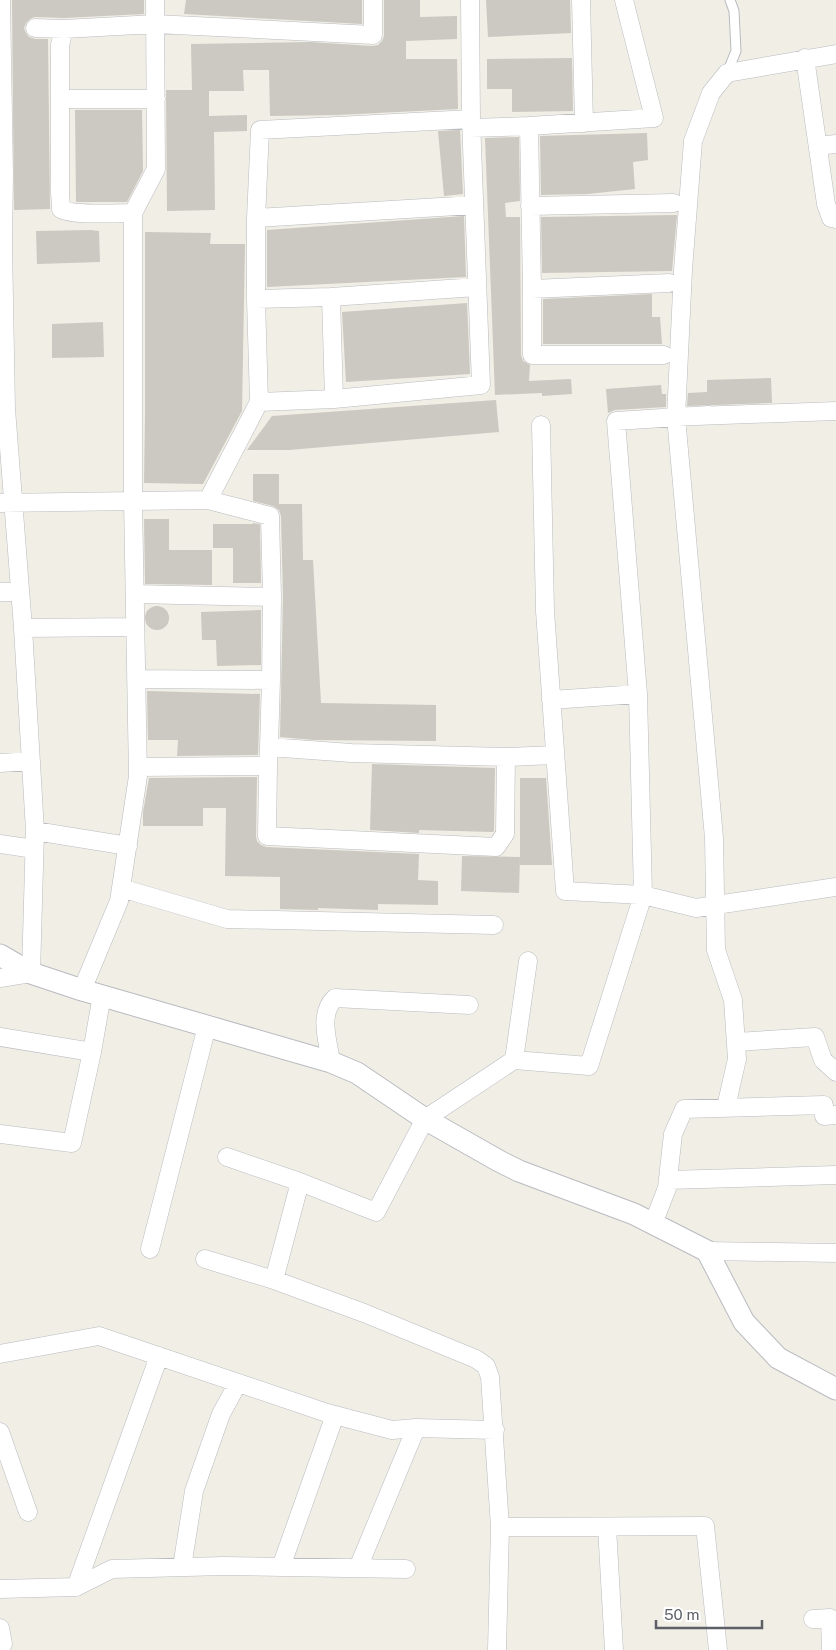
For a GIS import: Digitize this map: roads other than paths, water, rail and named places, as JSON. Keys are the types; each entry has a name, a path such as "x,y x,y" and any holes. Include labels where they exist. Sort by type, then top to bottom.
{"street":[{"path":"0,1134 72,1143 92,1052 92,993 119,901 138,776 133,501 133,213 156,169 155,0"},
{"path":"35,28 64,29 156,24 373,36 373,0"},
{"path":"259,402 334,399 482,384 471,124 470,0"},
{"path":"581,0 584,123"},
{"path":"208,500 259,402 256,218 260,130 471,124 529,126 654,118 624,0"},
{"path":"1,10 1,248 6,503 23,628 35,831 31,973"},
{"path":"64,29 60,45 61,209 76,212 133,213"},
{"path":"726,1107 736,1059 733,1000 716,950 714,838 676,417 683,270 693,141 712,93 727,73 836,54"},
{"path":"805,58 826,204 832,218 836,219"},
{"path":"60,98 156,99"},
{"path":"529,126 532,355 664,354"},
{"path":"818,146 836,144"},
{"path":"530,206 674,203"},
{"path":"256,218 474,205"},
{"path":"532,290 669,283"},
{"path":"256,299 477,287"},
{"path":"331,296 334,399"},
{"path":"227,1157 300,1182 376,1212 425,1119 514,1060 589,1066 643,895 638,694 616,421 836,411"},
{"path":"541,425 545,611 565,891 643,895 696,908 836,887"},
{"path":"6,503 208,500 270,516 272,597 267,836 496,847 505,834 506,757"},
{"path":"0,592 19,592"},
{"path":"135,594 272,597"},
{"path":"23,628 135,627"},
{"path":"136,678 271,680"},
{"path":"551,700 638,694"},
{"path":"269,747 351,753 506,757 555,755"},
{"path":"0,763 31,761"},
{"path":"138,767 268,766"},
{"path":"35,831 128,846"},
{"path":"0,844 34,849"},
{"path":"121,888 227,919 494,925"},
{"path":"0,955 31,973 92,993 331,1062 357,1073 425,1119 499,1162 634,1214 707,1251 836,1253"},
{"path":"514,1060 528,961"},
{"path":"0,978 31,973"},
{"path":"331,1062 324,1017 329,1004 335,998 469,1005"},
{"path":"150,1248 207,1026"},
{"path":"736,1042 815,1037 823,1060 836,1072"},
{"path":"0,1038 92,1052"},
{"path":"653,1224 667,1188 673,1134 684,1108 824,1105 824,1116 836,1115"},
{"path":"668,1180 836,1175"},
{"path":"274,1280 300,1182"},
{"path":"707,1251 744,1322 778,1358 836,1389"},
{"path":"205,1259 274,1280 364,1313 476,1359 486,1366 490,1377 495,1430 500,1527 497,1650"},
{"path":"0,1354 99,1336 238,1384 335,1415 392,1430 416,1428 495,1430"},
{"path":"76,1587 159,1356"},
{"path":"182,1567 194,1491 221,1414 238,1384"},
{"path":"281,1567 335,1415"},
{"path":"358,1568 416,1428"},
{"path":"0,1432 6,1468 28,1512"},
{"path":"500,1527 607,1528 706,1526 718,1650"},
{"path":"607,1528 614,1650"},
{"path":"0,1589 76,1587 112,1569 182,1567 406,1569"},
{"path":"814,1618 830,1618 831,1650"}],"lane":[{"path":"727,73 736,51 734,11 730,0"}]}
